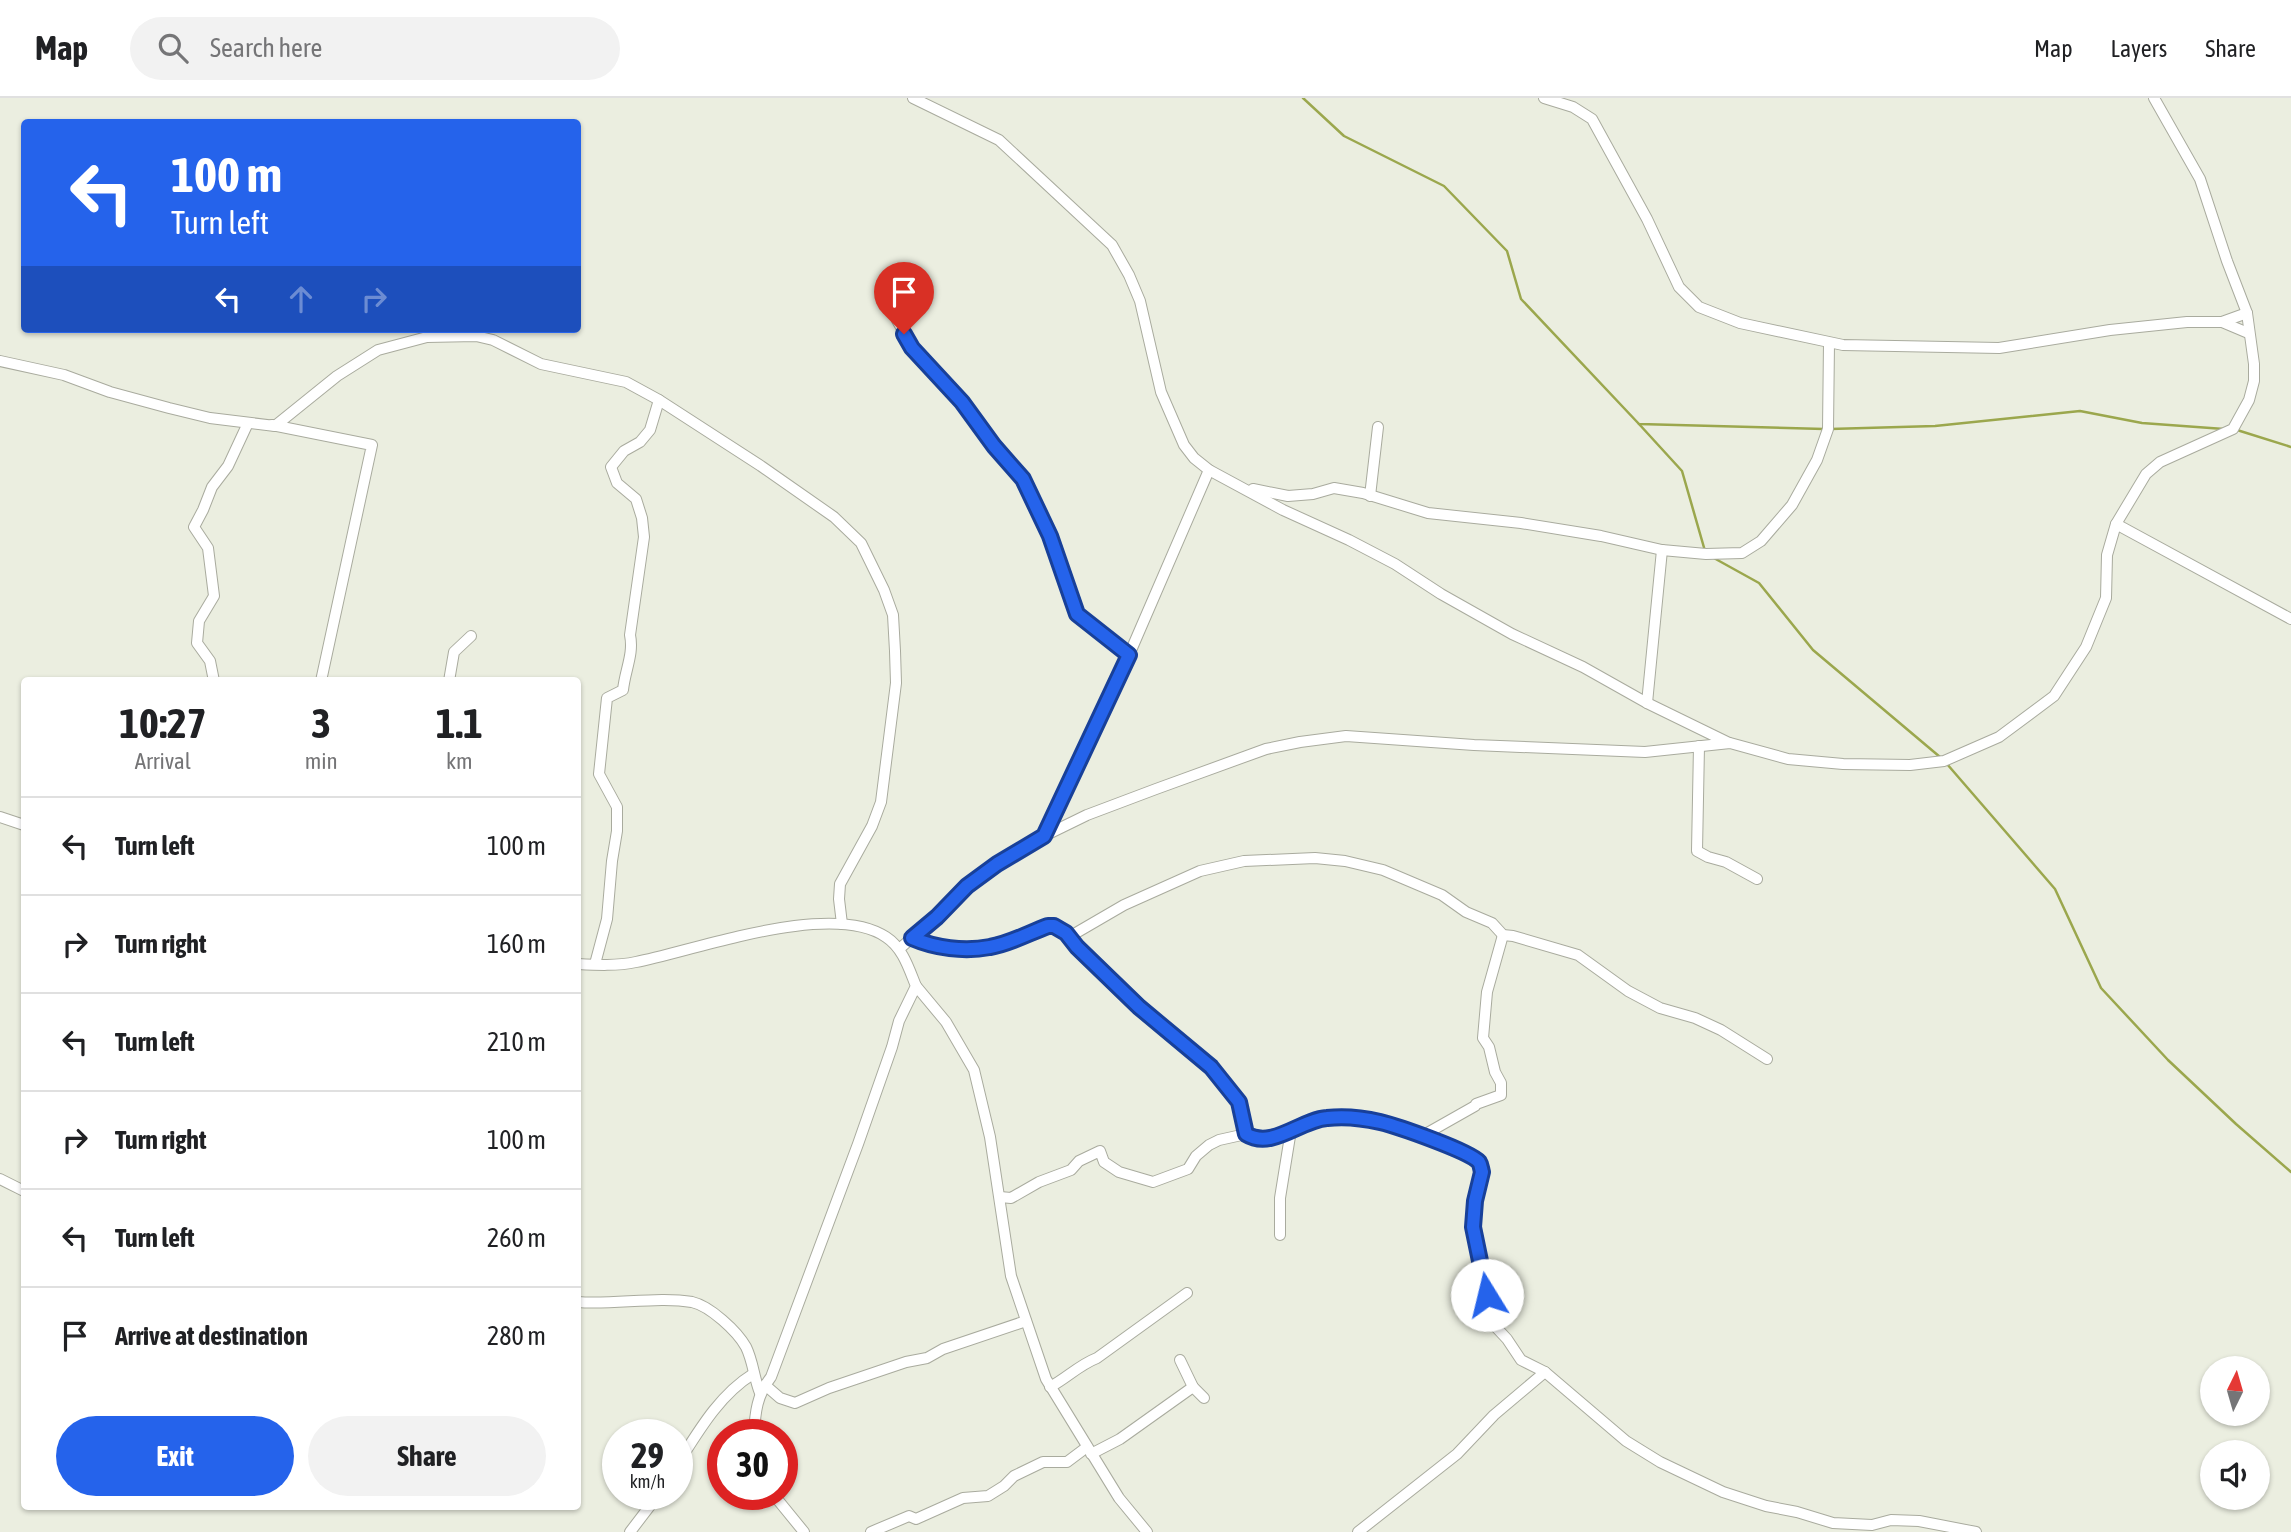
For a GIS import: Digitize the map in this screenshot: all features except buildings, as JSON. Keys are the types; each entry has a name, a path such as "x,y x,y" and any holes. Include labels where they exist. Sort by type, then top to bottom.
{"street":[{"path":"913,98 999,140 1112,244 1140,301 1161,392 1175,425 1184,445 1194,458 1213,472 1283,510 1349,540 1500,627 1730,743 1788,759 1843,764 1909,765 1944,761 1999,737 2054,696 2087,647 2106,598 2107,555 2116,524 2146,474 2160,463 2233,429 2249,400 2254,381 2254,364 2247,313 2200,179 2154,98"},
{"path":"1544,98 1573,107 1592,119 1647,219 1679,286 1699,307 1740,323 1829,343 1999,348 2110,330 2187,322 2222,322 2247,313"},
{"path":"891,299 897,320 912,348 962,402 994,446 1023,479 1050,536 1077,614 1129,655"},
{"path":"2222,322 2248,333"},
{"path":"272,425 278,425 316,392 366,356 390,345 435,336 459,335 494,340 541,364 626,382 659,400 761,466 834,517 861,543 893,615 896,683 881,802 872,826 840,884 842,924"},
{"path":"1213,472 1233,478 1251,489 1288,496 1313,494 1334,488 1428,513 1521,523 1601,536 1662,550 1706,554 1742,553 1762,541 1792,505 1818,460 1828,429 1829,343"},
{"path":"0,361 64,375 110,392 210,418 272,425 372,445 322,677"},
{"path":"595,964 607,919 617,831 617,807 598,774 601,741 607,698 623,690 625,671 633,650 630,635 644,537 636,499 617,483 611,467 650,430 659,400"},
{"path":"213,677 210,661 197,643 199,621 214,596 208,548 194,527 204,510 212,487 228,467 248,422"},
{"path":"1370,496 1378,427"},
{"path":"1044,836 1213,472"},
{"path":"2116,524 2291,619"},
{"path":"1647,703 1662,550"},
{"path":"450,677 454,652 471,636"},
{"path":"899,949 937,917 967,886 997,864 1044,836 1087,815 1266,749 1346,736 1474,745 1645,752 1730,743"},
{"path":"1699,746 1697,851 1708,858 1726,862 1757,879"},
{"path":"0,817 21,824"},
{"path":"1069,937 1124,905 1200,871 1244,861 1315,858 1345,861 1383,870 1442,895 1466,912 1492,923 1503,936 1513,936 1578,955 1628,991 1660,1008 1695,1018 1721,1030 1767,1059"},
{"path":"581,964 634,962 752,932 842,924 870,929 887,937 899,949 916,986 946,1022 974,1070 990,1137 1011,1276 1050,1387 1118,1498 1147,1532"},
{"path":"912,938 929,945 949,948 990,947 1054,926 1069,937 1139,1007 1187,1046 1226,1083 1239,1102 1246,1134"},
{"path":"1422,1136 1476,1104 1501,1095 1501,1083 1495,1072 1489,1047 1483,1038 1487,992 1503,936"},
{"path":"755,1419 762,1389 771,1377 858,1144 899,1021 916,986"},
{"path":"1000,1197 1011,1198 1040,1182 1071,1170 1079,1161 1100,1151 1104,1162 1119,1172 1153,1182 1188,1169 1196,1156 1219,1140 1246,1134 1261,1140 1323,1118 1378,1121 1422,1136 1480,1164 1482,1172 1475,1201 1473,1227 1492,1323 1521,1360 1545,1372 1626,1441 1723,1492 1766,1506 1833,1523 1872,1525 1891,1520 1919,1521 1976,1532"},
{"path":"1280,1235 1280,1198 1291,1130"},
{"path":"0,1179 21,1190"},
{"path":"1050,1387 1070,1376 1084,1363 1097,1358 1187,1293"},
{"path":"581,1302 663,1301 699,1304 723,1320 744,1344 751,1359 753,1374 762,1389 795,1403 829,1388 906,1362 927,1358 943,1349 1026,1321"},
{"path":"1180,1360 1193,1387 1204,1398"},
{"path":"1358,1532 1457,1454 1494,1415 1545,1372"},
{"path":"693,1440 730,1392 753,1374"},
{"path":"871,1532 909,1516 916,1519 971,1495 988,1496 1004,1486 1014,1475 1043,1462 1067,1462 1089,1450 1120,1439 1140,1422 1193,1387"},
{"path":"630,1532 647,1510"},
{"path":"786,1510 804,1532"}],"waterway":[{"path":"1303,98 1344,136 1444,186 1507,251 1521,299 1639,424 1824,429"},
{"path":"1830,429 1935,426 2080,411 2142,423 2224,429"},
{"path":"1639,424 1682,471 1705,551"},
{"path":"2237,430 2291,447"},
{"path":"1712,557 1759,583 1813,650 1940,757"},
{"path":"1947,764 2055,889 2101,988 2168,1060 2291,1172"}],"route":[{"path":"904,334 912,348 962,402 994,446 1023,479 1050,536 1066,589 1077,614 1129,655 1044,836 997,864 967,886 912,938 929,945 949,948 990,947 1054,926 1066,933 1139,1007 1211,1067 1239,1102 1246,1134 1255,1139 1275,1137 1323,1118 1358,1118 1403,1128 1476,1160 1482,1172 1475,1201 1473,1227 1487,1295"}]}
